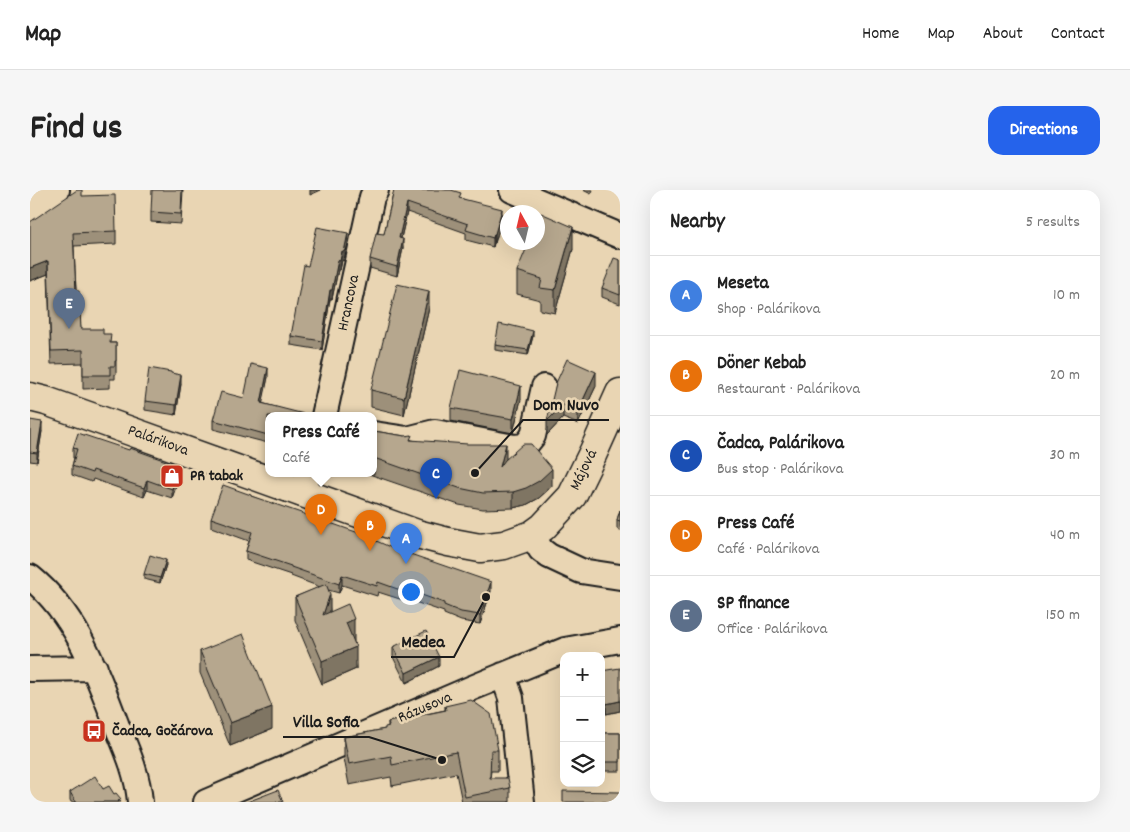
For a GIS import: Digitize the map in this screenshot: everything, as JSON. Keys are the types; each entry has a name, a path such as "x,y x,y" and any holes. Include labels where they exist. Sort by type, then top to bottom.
{"main road":[{"name":"Májová","path":"532,535 543,527 572,496 620,393"},
{"name":"Palárikova","path":"30,397 265,472"},
{"name":"Palárikova","path":"282,477 305,484 417,534 448,542 480,548 504,545 532,535"}],"street":[{"path":"30,210 57,190"},
{"name":"Hrancova","path":"325,412 372,197 376,190"},
{"path":"512,190 620,236"},
{"path":"377,434 407,439 435,432 514,447 525,446 533,436 544,387"},
{"path":"532,535 541,550 549,556 581,571 620,577"},
{"path":"30,577 42,586 62,610 78,635 95,668 134,769 140,802"},
{"name":"Rázusova","path":"206,802 565,650 620,640"},
{"path":"30,669 95,668"},
{"path":"503,675 511,698 522,802"}],"building":[{"path":"77,190 82,190 82,196 115,195 116,231 73,233 76,291 79,291 81,329 103,329 103,334 111,334 110,343 116,343 116,361 115,366 110,366 110,375 83,375 83,350 51,351 48,261 30,268 30,222"},
{"path":"152,190 182,190 181,214 151,212"},
{"path":"394,190 451,190 461,193 459,198 500,208 500,216 493,238 466,230 468,224 407,203 399,238 403,239 397,267 370,259 376,233 384,234"},
{"path":"545,215 573,227 555,290 540,288 542,279 517,271 526,250 545,250"},
{"path":"317,227 348,233 344,252 342,251 340,261 338,260 332,290 330,290 322,341 291,336 304,265 308,266"},
{"path":"614,258 620,260 620,295 602,288"},
{"path":"397,284 429,291 404,398 371,390"},
{"path":"499,324 533,331 528,350 495,345"},
{"path":"567,359 596,372 578,411 563,405 547,421 556,383"},
{"path":"251,364 268,368 261,403 296,412 265,412 265,434 213,420 221,392 244,398"},
{"path":"149,368 181,375 176,405 145,401"},
{"path":"460,370 521,386 513,419 451,408"},
{"path":"30,420 42,422 37,453 30,452"},
{"path":"377,431 405,436 412,435 410,440 468,444 506,444 500,467 523,444 531,444 552,469 539,481 513,492 483,493 459,488 377,459"},
{"path":"78,433 129,450 130,448 180,466 172,489 147,480 144,488 93,470 92,473 72,466 77,449 73,448"},
{"path":"223,485 491,582 480,615 461,612 444,605 444,603 405,589 406,592 378,582 377,586 342,575 339,584 246,551 252,532 211,518"},
{"path":"620,510 620,521 617,520"},
{"path":"150,555 166,560 160,578 144,574"},
{"path":"326,584 330,594 323,615 348,604 354,619 346,623 356,647 322,661 295,597"},
{"path":"426,631 439,657 406,673 393,647"},
{"path":"243,634 272,707 230,723 200,651"},
{"path":"620,668 620,701 606,704 605,670"},
{"path":"471,700 491,714 498,750 491,750 490,778 508,778 510,788 465,797 456,752 392,765 391,756 349,764 344,737 385,729 385,727 389,726 388,722 446,710 445,706"},
{"path":"605,733 620,733 620,762 605,762"},
{"path":"95,776 103,789 109,786 114,794 116,793 121,799 119,802 76,802 70,792"},
{"path":"278,790 283,802 247,802"},
{"path":"563,791 620,792 620,802 563,802"}],"place":[{"name":"SP finance","path":"69,329"},
{"name":"Dom Nuvo","path":"475,473"},
{"name":"PR tabak","path":"172,476"},
{"name":"Čadca, Palárikova","path":"436,499"},
{"name":"Press Café","path":"321,535"},
{"name":"Döner Kebab","path":"370,551"},
{"name":"Meseta","path":"406,564"},
{"name":"Medea","path":"486,597"},
{"name":"Čadca, Gočárova","path":"94,731"},
{"name":"Villa Sofia","path":"442,760"}]}
